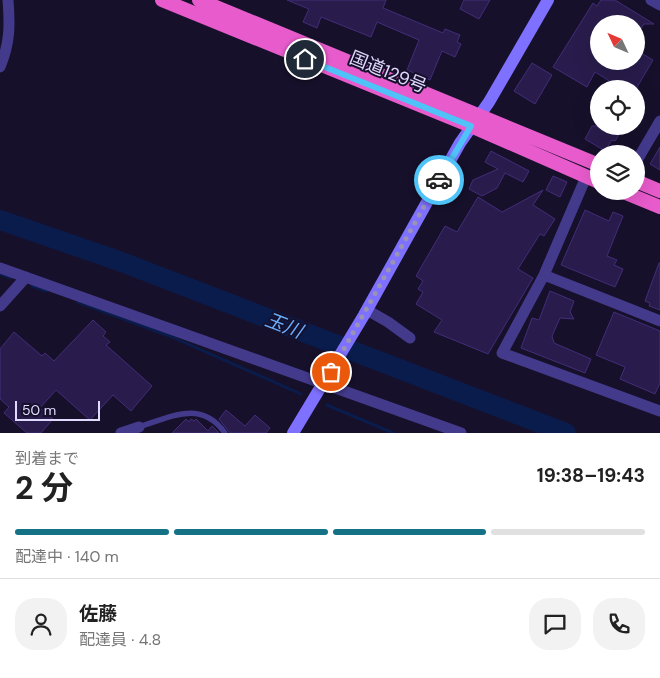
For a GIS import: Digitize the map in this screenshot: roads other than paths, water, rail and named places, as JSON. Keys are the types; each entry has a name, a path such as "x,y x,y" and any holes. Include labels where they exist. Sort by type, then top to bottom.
{"highway":[{"name":"国道129号","path":"162,0 475,121 590,162"},
{"name":"国道129号","path":"199,0 475,121 590,179"},
{"path":"645,185 660,191"},
{"path":"641,200 660,208"}],"main road":[{"path":"297,432 475,121 548,0"}],"street":[{"path":"0,66 8,48 10,21 8,0"},
{"path":"652,0 660,5"},
{"path":"645,147 660,121"},
{"path":"590,184 502,353 660,410"},
{"path":"0,268 460,433"},
{"path":"544,275 660,321"},
{"path":"0,306 26,277"},
{"path":"365,312 388,322 410,338"},
{"path":"121,433 138,427"}],"lane":[{"path":"138,427 180,414 197,413 216,421 225,433"}],"waterway":[{"name":"玉川","path":"0,220 119,261 566,433"},
{"path":"0,274 11,278"},
{"path":"32,286 46,291"},
{"path":"78,302 172,337 301,394"},
{"path":"327,405 393,433"}]}
